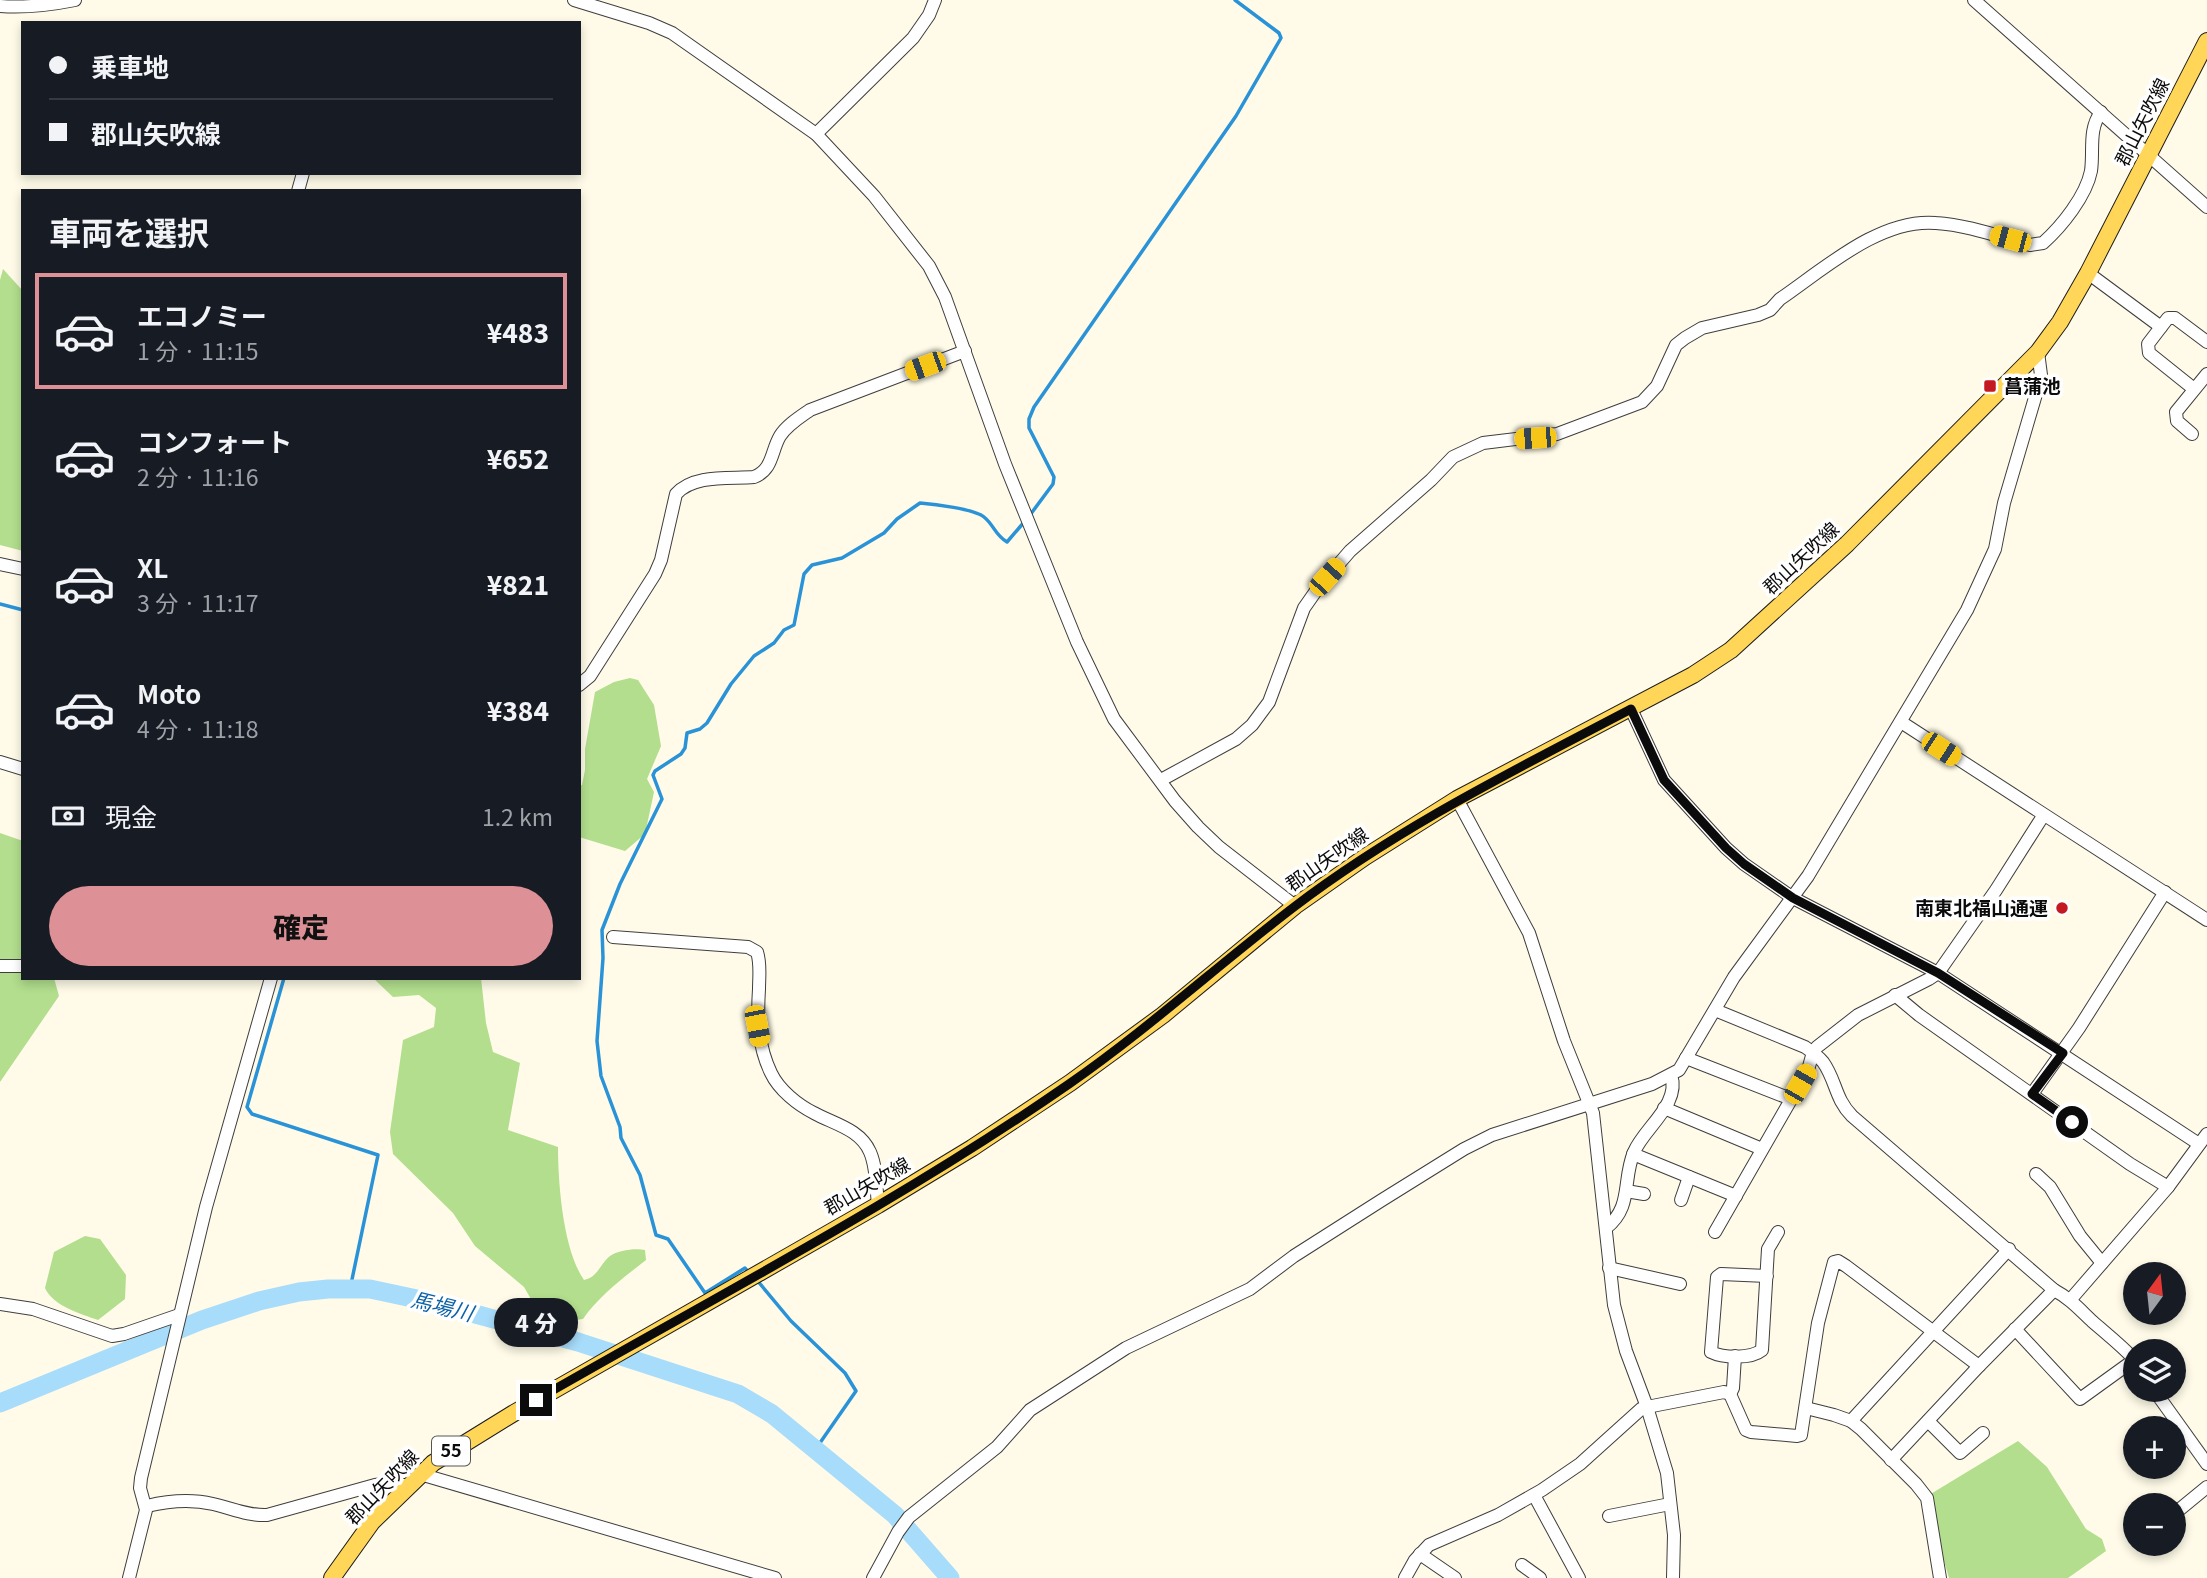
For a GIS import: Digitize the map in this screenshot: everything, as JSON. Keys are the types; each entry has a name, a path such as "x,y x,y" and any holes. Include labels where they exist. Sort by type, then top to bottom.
{"main road":[{"name":"郡山矢吹線","path":"332,1578 372,1522 414,1480 471,1438 878,1205 972,1148 1070,1083 1163,1015 1295,906 1365,857 1457,800 1631,709 1693,675 1731,650 1856,535 2038,352 2060,322 2088,273 2207,41"}],"street":[{"path":"0,6 20,7 75,0"},
{"path":"574,0 649,23 672,33 816,134 874,196 929,266 945,297 1005,464 1092,677 1114,719 1175,801 1219,847 1295,906"},
{"path":"816,134 913,38 929,15 935,0"},
{"path":"1974,0 2207,207"},
{"path":"1161,780 1236,739 1252,725 1269,702 1304,608 1315,593 1350,551 1431,480 1453,457 1483,443 1557,434 1642,402 1657,386 1670,354 1685,338 1702,328 1769,310 1780,299 1864,242 1896,228 1936,223 2030,245 2043,243 2073,206 2089,180 2092,136 2101,113"},
{"path":"2088,273 2161,327"},
{"path":"2194,389 2149,353 2148,344 2168,318 2175,318 2207,342"},
{"path":"581,683 590,676 655,574 661,560 676,494 681,488 694,482 762,474 774,454 780,436 804,414 965,351"},
{"path":"873,1578 909,1517 997,1447 1030,1410 1126,1348 1251,1289 1294,1256 1464,1149 1530,1121 1591,1105 1652,1084 1679,1070 1734,977 1793,898 1901,722 1967,610 1989,566 2009,483 2039,384 2041,375 2038,352"},
{"path":"2192,434 2177,421 2176,412 2207,374"},
{"path":"0,564 21,569"},
{"path":"1631,709 1651,755 1673,793 1744,864 1793,898 1938,973 2205,1139 2168,1188 2071,1299"},
{"path":"1901,722 2207,920"},
{"path":"0,762 21,768"},
{"path":"1457,800 1529,933 1564,1041 1591,1105 1595,1121 1614,1305 1626,1351 1667,1473 1674,1545 1672,1578"},
{"path":"1715,1232 1808,1070 1813,1052 1858,1015 1938,973 2043,816"},
{"path":"2032,1094 2063,1053 2165,892"},
{"path":"613,937 748,947 757,952 760,962 757,1026 771,1072 777,1083 812,1113 862,1139 871,1154 878,1205"},
{"path":"0,966 21,966"},
{"path":"128,1578 147,1506 140,1488 141,1478 178,1318 270,980"},
{"path":"1895,995 1919,1015 2168,1188"},
{"path":"1714,1010 1813,1052 1822,1061 1844,1108 2054,1290 2071,1299 2123,1347"},
{"path":"1686,1058 1791,1099"},
{"path":"1606,1228 1620,1214 1633,1154 1664,1108 1673,1085 1671,1074"},
{"path":"1664,1108 1762,1149"},
{"path":"1633,1154 1736,1196"},
{"path":"2036,1174 2050,1187 2080,1236 2102,1263"},
{"path":"1681,1200 1689,1177"},
{"path":"1626,1191 1644,1194"},
{"path":"1767,1276 1721,1274 1717,1277 1711,1352 1735,1356 1757,1354 1762,1350 1770,1244 1777,1232"},
{"path":"1851,1421 2008,1249"},
{"path":"1730,1394 1746,1430 1801,1435 1818,1323 1834,1262 1838,1261 1979,1366"},
{"path":"1609,1268 1680,1284"},
{"path":"1891,1460 2054,1290"},
{"path":"0,1304 33,1309 112,1336 178,1318"},
{"path":"2015,1329 2080,1399 2123,1369"},
{"path":"1730,1394 1734,1388 1735,1356"},
{"path":"1405,1578 1429,1545 1498,1515 1534,1495 1580,1464 1641,1409 1720,1392 1730,1394"},
{"path":"2163,1402 2207,1464"},
{"path":"1806,1408 1851,1421 1922,1490 1927,1498 1940,1578"},
{"path":"1928,1421 1960,1453 1983,1433"},
{"path":"147,1506 169,1501 211,1503 257,1516 375,1485 414,1480 775,1578"},
{"path":"2186,1505 2207,1488"},
{"path":"1534,1495 1579,1578"},
{"path":"1609,1516 1670,1504"},
{"path":"1420,1554 1455,1578"},
{"path":"1522,1566 1540,1578"}],"green space":[{"path":"3,269 21,289 21,550 0,545 0,280"},
{"path":"630,678 638,680 654,705 661,746 647,779 654,792 645,834 625,851 581,838 581,785 595,692 614,682"},
{"path":"0,833 21,840 21,980 55,980 59,996 0,1082"},
{"path":"375,980 481,980 486,1023 493,1052 520,1063 508,1130 558,1147 559,1179 567,1234 571,1252 584,1280 593,1276 613,1254 627,1250 645,1250 646,1260 604,1295 583,1319 561,1322 542,1318 524,1287 475,1246 453,1213 393,1154 390,1132 403,1040 434,1027 436,1008 419,995 393,997"},
{"path":"85,1236 100,1239 126,1275 125,1299 98,1320 54,1300 45,1288 54,1252"},
{"path":"2018,1441 2047,1467 2086,1529 2102,1539 2106,1551 2068,1578 1949,1578 1941,1551 1935,1507 1929,1495"}],"waterway":[{"path":"1030,515 1053,484 1054,477 1029,428 1034,407 1236,116 1281,38 1279,33 1235,0"},
{"path":"750,1274 745,1268 705,1293 668,1239 656,1235 640,1175 621,1138 620,1127 601,1076 597,1041 603,958 602,930 620,884 662,799 653,775 681,754 685,748 687,733 700,729 707,723 731,684 754,656 774,643 784,630 794,625 804,574 812,565 842,558 884,533 897,519 920,503 954,507 979,514 1007,542 1025,521"},
{"path":"0,604 21,609"},
{"path":"283,980 247,1107 252,1114 378,1155 350,1289"},
{"path":"756,1279 791,1321 845,1373 856,1391 815,1450"},
{"name":"馬場川","path":"0,1403 202,1320 259,1301 299,1292 370,1289 431,1302 578,1342 738,1394 772,1414 895,1515 950,1578"}],"place":[{"name":"菖蒲池","path":"1990,386"},
{"name":"南東北福山通運","path":"2062,908"}],"route":[{"path":"536,1400 878,1205 972,1148 1070,1083 1163,1015 1295,906 1365,857 1457,800 1631,709 1651,755 1673,793 1744,864 1793,898 1938,973 2063,1053 2032,1094 2072,1122"}]}
